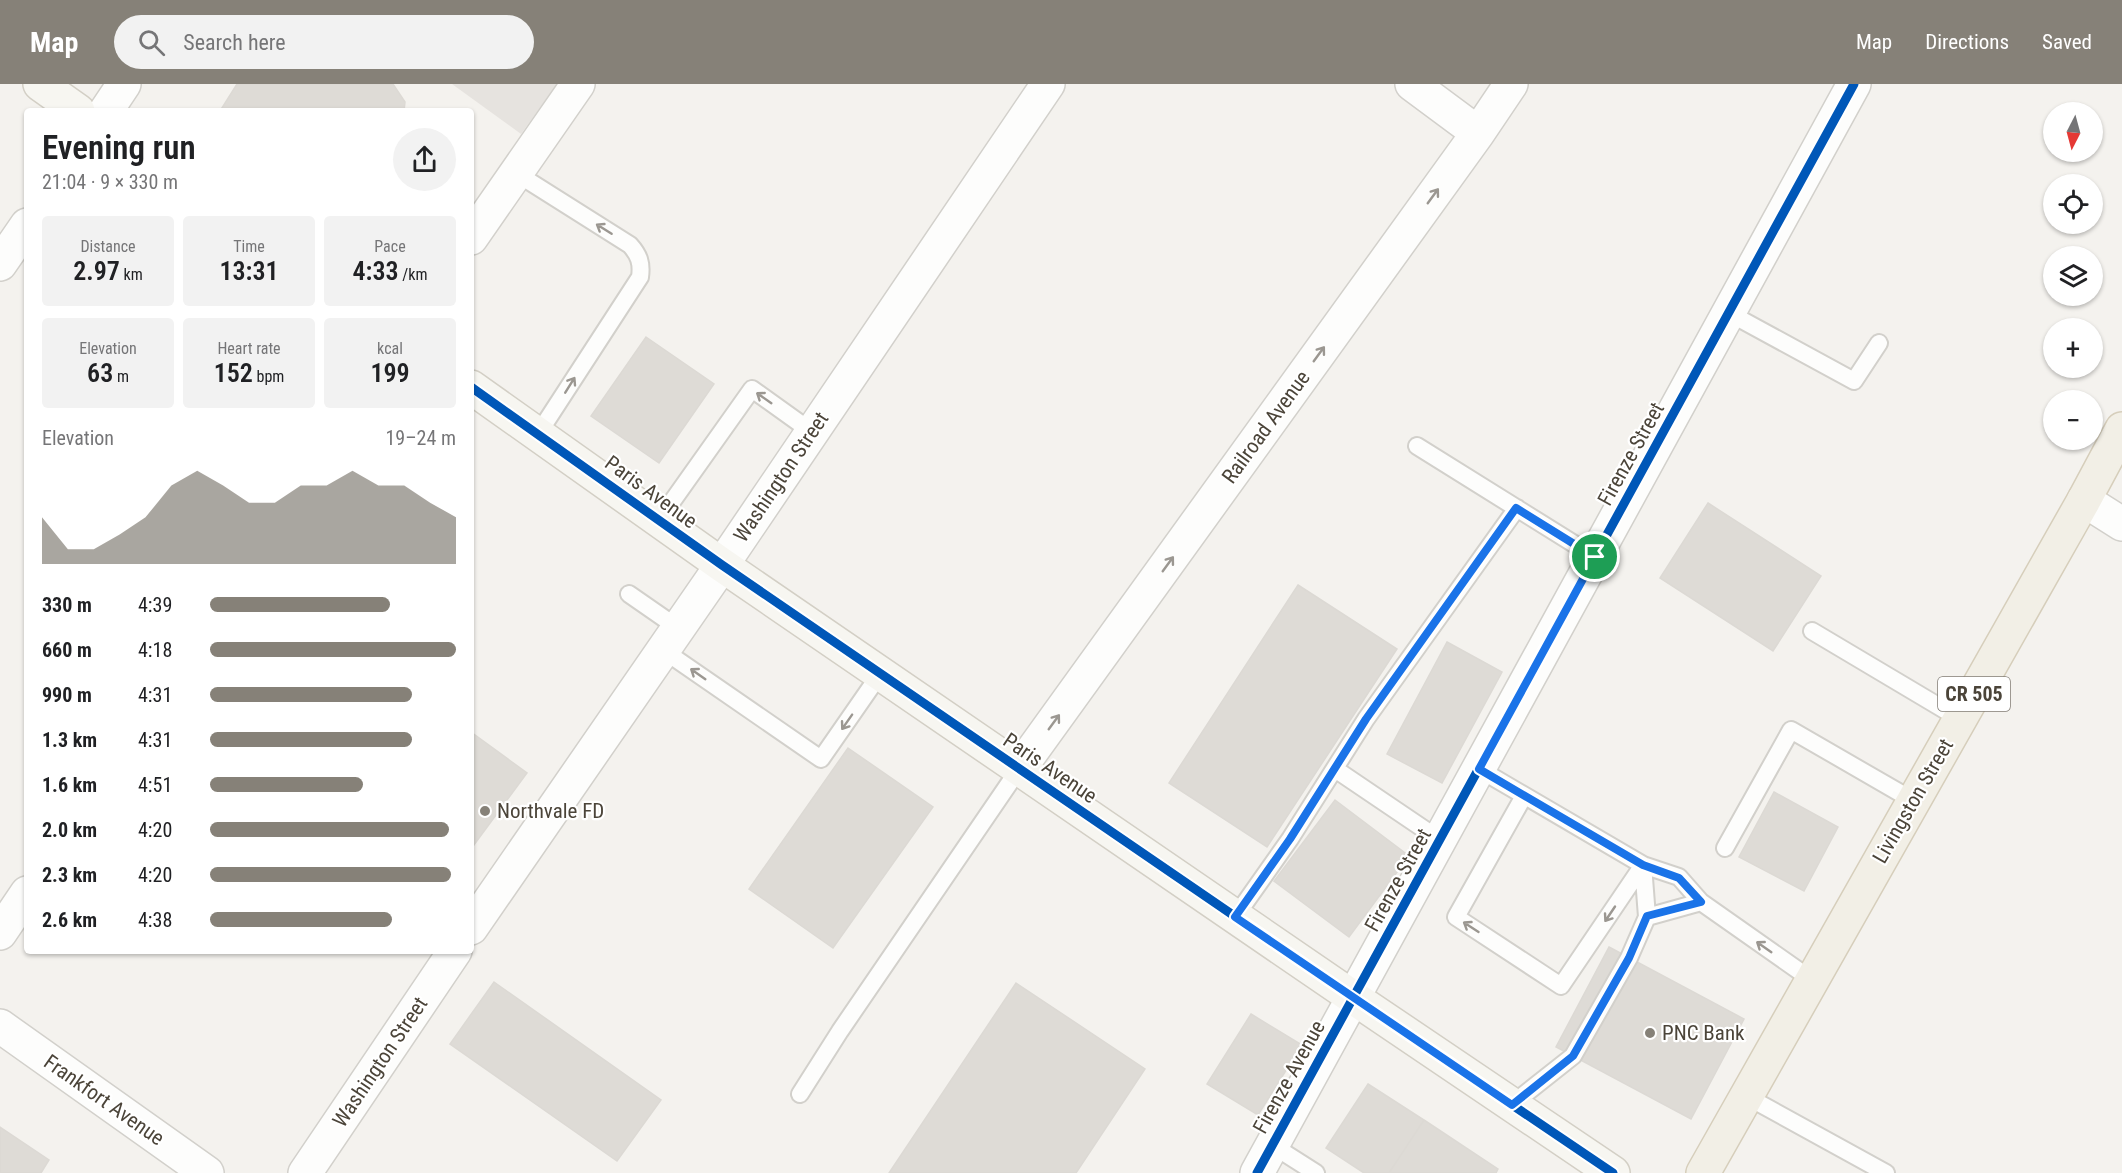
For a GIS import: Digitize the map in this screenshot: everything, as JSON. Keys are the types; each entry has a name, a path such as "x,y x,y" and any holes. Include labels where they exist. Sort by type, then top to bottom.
{"main road":[{"name":"Livingston Street","path":"1703,1173 2122,429"}],"street":[{"path":"40,84 74,108"},
{"path":"108,108 124,84"},
{"path":"474,234 578,84"},
{"name":"Washington Street","path":"474,924 722,565 1048,84"},
{"path":"1412,84 1478,134"},
{"name":"Railroad Avenue","path":"1019,769 1478,134 1511,84"},
{"name":"Firenze Street","path":"1354,998 1854,84"},
{"path":"0,264 24,229"},
{"name":"Paris Avenue","path":"474,389 880,674 1613,1173"},
{"path":"2084,500 2122,524"},
{"path":"0,933 24,897"},
{"name":"Washington Street","path":"305,1173 451,954"},
{"name":"Firenze Avenue","path":"1257,1173 1354,998"},
{"name":"Frankfort Avenue","path":"0,1026 207,1173"}],"lane":[{"path":"516,173 630,245 637,252 641,262 640,277 538,434"},
{"path":"1729,313 1854,381 1878,343"},
{"path":"659,520 752,389 812,432"},
{"path":"1417,446 1595,557"},
{"path":"1235,917 1290,839 1366,719 1516,508"},
{"path":"629,594 670,639 821,759 880,674"},
{"path":"1812,631 1960,719"},
{"path":"1725,848 1791,730 1914,801"},
{"path":"800,1094 840,1031 1019,769"},
{"path":"1335,769 1440,840"},
{"path":"1479,769 1643,865 1679,878 1701,902 1812,980"},
{"path":"1524,796 1456,917 1561,986 1643,865"},
{"path":"1512,1105 1573,1056 1629,958 1647,916 1643,865"},
{"path":"1647,916 1701,902"},
{"path":"1746,1096 1886,1173"},
{"path":"1272,1145 1316,1173"}],"shaded area":[{"path":"452,84 557,84 521,134"}],"building":[{"path":"237,84 393,84 405,102 404,108 222,108"},
{"path":"646,337 714,384 659,463 591,416"},
{"path":"1708,503 1821,576 1773,651 1660,578"},
{"path":"1298,585 1397,649 1267,847 1169,783"},
{"path":"1447,642 1502,672 1442,783 1387,754"},
{"name":"Northvale FD","path":"474,734 527,773 474,845"},
{"path":"848,748 933,807 833,948 749,889"},
{"path":"1774,792 1838,827 1804,891 1739,857"},
{"path":"1335,800 1409,856 1349,937 1274,881"},
{"name":"PNC Bank","path":"1609,947 1744,1019 1691,1119 1556,1047"},
{"path":"494,982 661,1100 617,1161 450,1044"},
{"path":"1016,983 1145,1069 1076,1173 889,1173"},
{"path":"1251,1014 1302,1045 1258,1115 1207,1084"},
{"path":"1368,1084 1424,1120 1389,1173 1364,1173 1326,1148"},
{"path":"1424,1120 1498,1169 1496,1173 1389,1173"},
{"path":"0,1127 49,1160 41,1173 0,1173"}],"cycle path":[{"path":"1257,1173 1854,84"},
{"path":"474,389 722,565 1613,1173"}],"place":[{"name":"Northvale FD","path":"485,811"},
{"name":"PNC Bank","path":"1650,1033"}],"route":[{"path":"1516,508 1595,557 1479,769 1643,865 1679,878 1701,902 1647,916 1629,958 1573,1056 1512,1105 1235,917 1290,839 1366,719 1516,508"}]}
